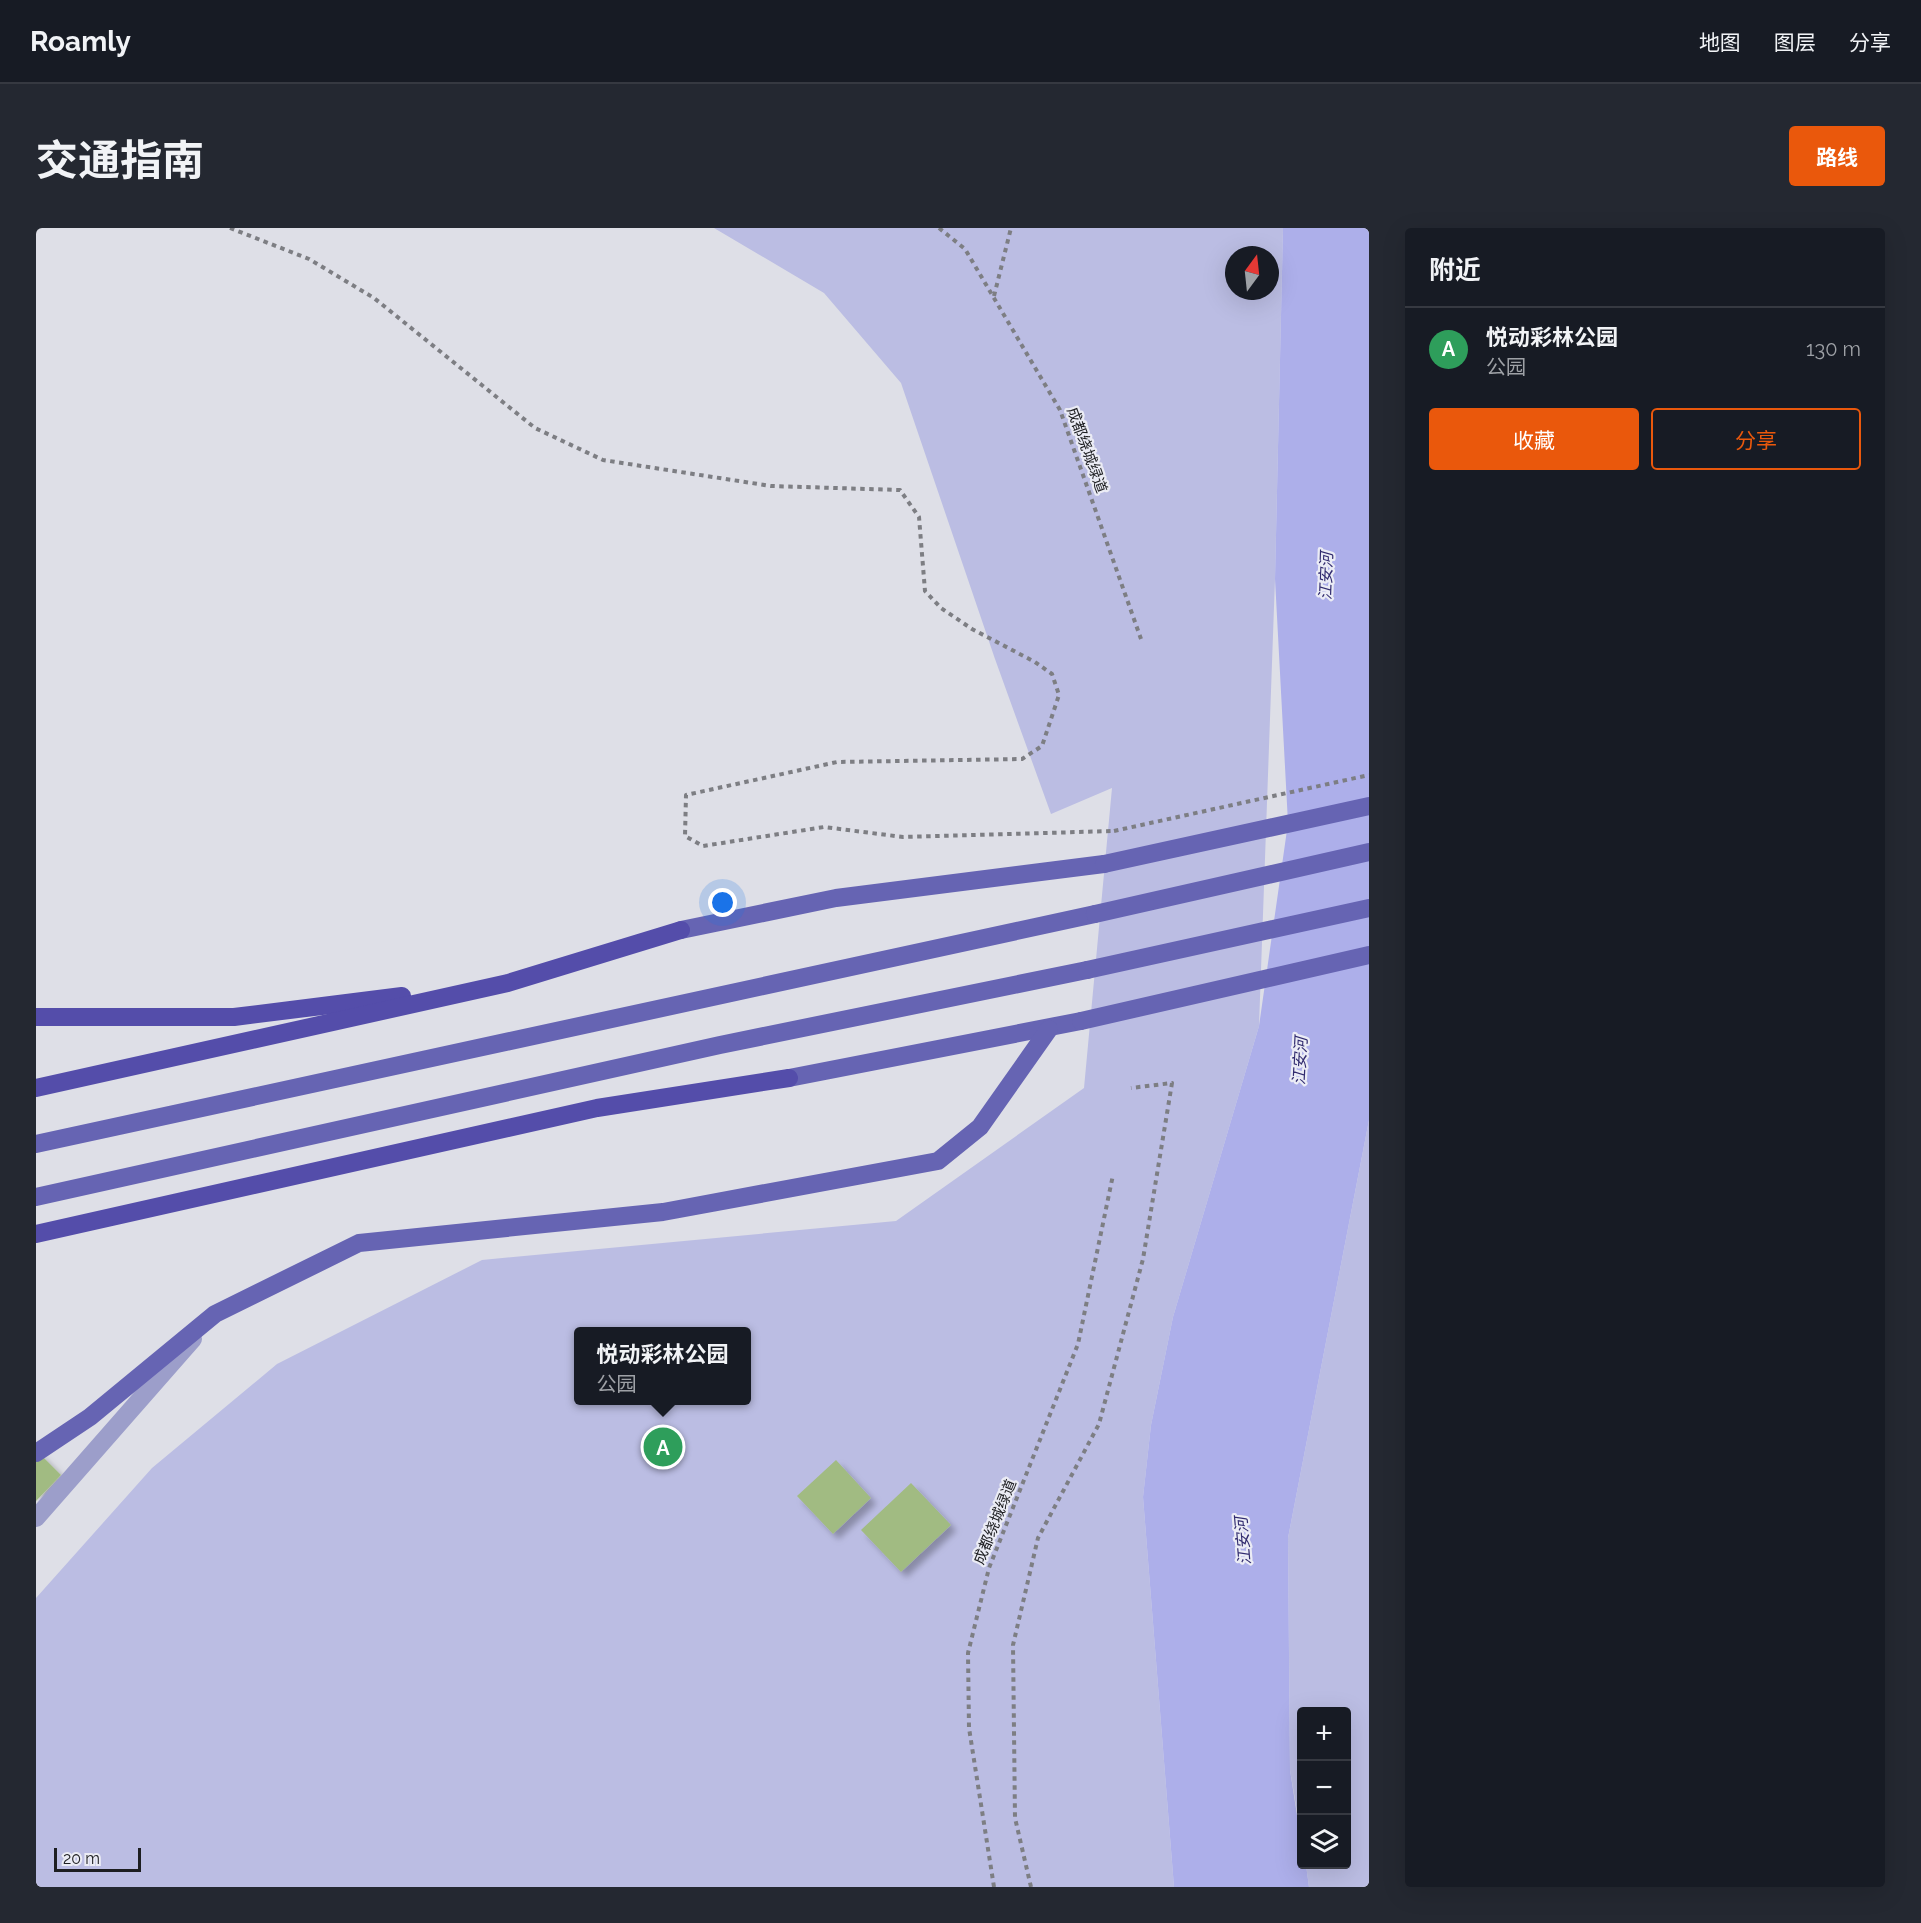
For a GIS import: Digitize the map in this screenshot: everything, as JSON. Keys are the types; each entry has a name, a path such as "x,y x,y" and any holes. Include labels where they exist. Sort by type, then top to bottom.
{"highway":[{"path":"36,1088 508,983 681,930"},
{"path":"36,1017 234,1017 508,983"},
{"path":"36,1234 597,1108 789,1078"}],"main road":[{"path":"681,930 836,898 1104,864 1369,806"},
{"path":"36,1144 1095,914 1369,852"},
{"path":"36,1197 720,1045 1087,970 1369,908"},
{"path":"789,1078 1049,1029 1369,956"},
{"path":"36,1453 90,1417 215,1314 359,1243 663,1212 938,1161 980,1127 1049,1029"}],"street":[{"path":"36,1518 215,1314"}],"path":[{"path":"230,228 309,259 374,298 535,428 603,460 771,486 900,490 919,517 925,591 941,608 972,629 1035,662 1052,674 1059,695 1042,746 1022,759 837,762 686,795 686,836 703,846 824,828 903,837 1114,831 1369,775"},
{"name":"成都绕城绿道","path":"939,228 965,249 1060,410 1141,639"},
{"path":"994,297 1011,228"},
{"path":"1031,1887 1015,1818 1013,1645 1038,1538 1099,1425 1143,1259 1172,1083 1131,1088"},
{"name":"成都绕城绿道","path":"994,1887 969,1728 968,1653 989,1568 1078,1344 1113,1175"}],"shaded area":[{"path":"714,228 1283,228 1275,579 1259,1026 1173,1317 1151,1425 1143,1497 1174,1887 36,1887 36,1598 152,1468 277,1364 482,1260 896,1221 1084,1088 1112,788 1051,814 995,659 901,383 824,293"},
{"path":"1369,1120 1369,1887 1309,1887 1307,1869 1351,1869 1351,1707 1297,1707 1297,1811 1290,1770 1288,1538"}],"water":[{"name":"江安河","path":"1283,228 1369,228 1369,1120 1288,1538 1290,1770 1297,1815 1297,1869 1307,1869 1309,1887 1174,1887 1143,1497 1151,1425 1173,1317 1259,1026 1288,823 1275,579"}],"building":[{"path":"36,1450 61,1475 36,1501"},
{"path":"836,1460 871,1498 833,1534 797,1496"},
{"path":"911,1483 951,1525 901,1572 861,1530"}],"place":[{"name":"悦动彩林公园","path":"663,1447"}]}
